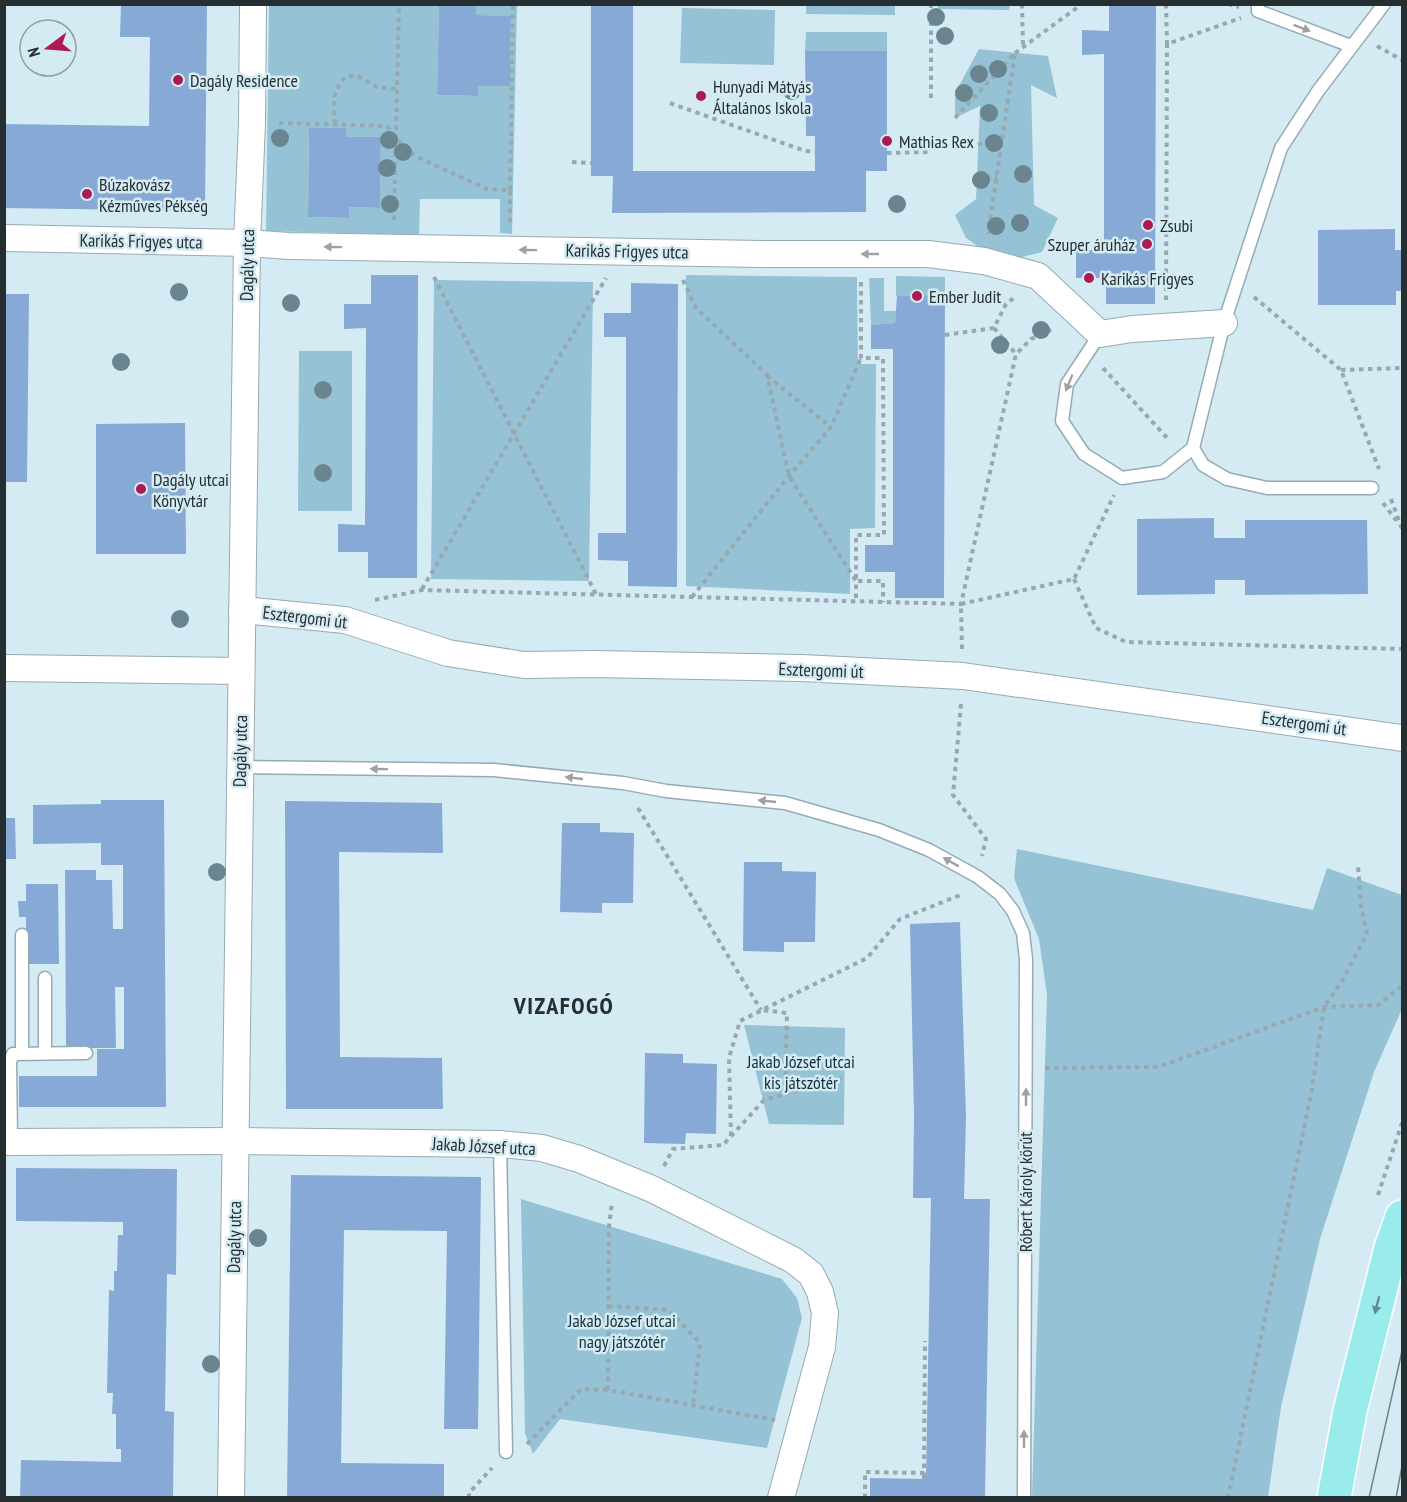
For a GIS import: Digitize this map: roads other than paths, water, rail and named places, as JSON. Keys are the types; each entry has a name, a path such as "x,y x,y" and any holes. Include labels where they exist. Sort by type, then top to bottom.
{"main road":[{"path":"1334,1497 1350,1412 1391,1248 1402,1217"}],"street":[{"name":"Dagály utca","path":"231,1497 247,243 252,123 253,4"},
{"name":"Karikás Frigyes utca","path":"4,238 509,250 928,254 984,261 1038,276 1100,334"},
{"path":"1100,334 1132,329 1224,323"},
{"name":"Esztergomi út","path":"242,610 345,620 448,653 524,665 594,664 767,668 963,676 1402,738"},
{"path":"4,668 241,671"},
{"name":"Jakab József utca","path":"8,1141 500,1144 542,1148 579,1159 652,1189 793,1260 811,1274 820,1292 825,1313 822,1347 781,1497"}],"lane":[{"path":"1100,334 1066,384 1062,421 1084,454 1122,478 1163,472 1193,448 1224,323 1281,148 1318,91 1384,4"},
{"path":"1258,8 1355,41"},
{"path":"1193,448 1203,465 1227,479 1266,488 1372,488"},
{"name":"Róbert Károly körút","path":"240,767 494,770 784,803 879,830 929,850 978,877 1000,894 1013,911 1023,933 1026,959 1024,1497"},
{"path":"22,935 22,1053"},
{"path":"45,978 45,1053"},
{"path":"8,1141 10,1062 13,1054 86,1053"},
{"path":"500,1144 506,1452"}],"tram line":[{"path":"1369,1498 1402,1351"},
{"path":"1396,1498 1402,1466"}],"place":[{"name":"Dagály Residence","path":"178,80"},
{"name":"Hunyadi Mátyás Általános Iskola","path":"701,96"},
{"name":"Mathias Rex","path":"887,141"},
{"name":"Búzakovász Kézműves Pékség","path":"87,194"},
{"name":"Zsubi","path":"1148,225"},
{"name":"Szuper áruház","path":"1147,244"},
{"name":"Karikás Frigyes","path":"1089,278"},
{"name":"Ember Judit","path":"917,296"},
{"name":"Dagály utcai Könyvtár","path":"141,489"}],"district":[{"name":"VIZAFOGÓ","path":"564,1005"}],"park label":[{"name":"Jakab József utcai kis játszótér","path":"801,1071"},
{"name":"Jakab József utcai nagy játszótér","path":"622,1330"}]}
